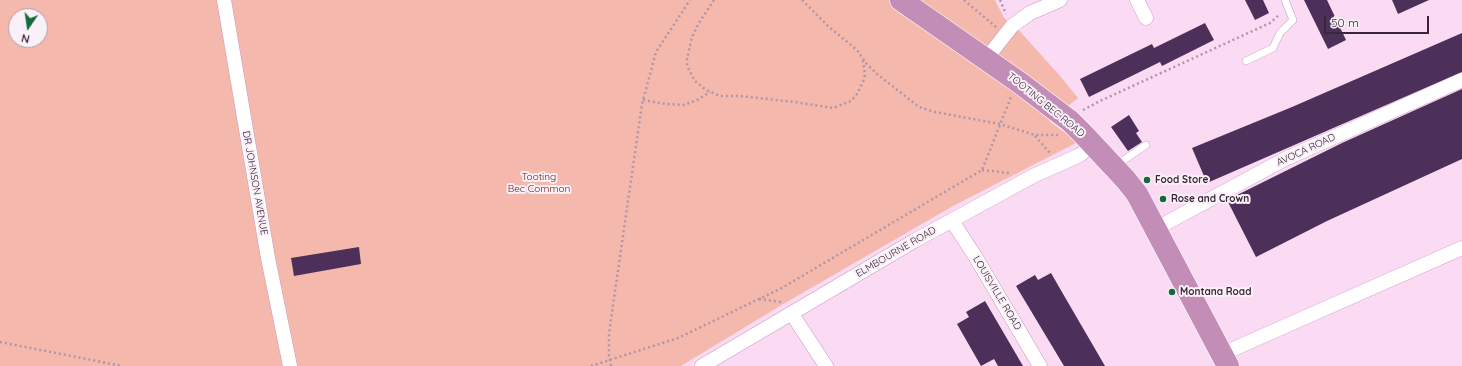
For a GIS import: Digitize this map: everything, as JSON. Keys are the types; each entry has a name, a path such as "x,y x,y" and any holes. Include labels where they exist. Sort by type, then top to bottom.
{"highway":[{"name":"TOOTING BEC ROAD","path":"901,0 1020,83 1066,118 1114,167 1137,194 1225,360"}],"street":[{"name":"DR JOHNSON AVENUE","path":"224,0 268,258 290,366"},
{"path":"986,59 1012,26 1030,13 1060,0"},
{"path":"1137,0 1146,18"},
{"name":"AVOCA ROAD","path":"1155,229 1285,159 1462,80"},
{"name":"ELMBOURNE ROAD","path":"702,366 788,308 1033,176 1080,155 1093,144"},
{"name":"LOUISVILLE ROAD","path":"952,221 975,256 1040,366"},
{"path":"1225,360 1462,248"},
{"path":"788,308 826,366"}],"lane":[{"path":"1246,62 1273,48 1280,33 1293,20 1286,4"},
{"path":"1114,167 1146,144"}],"path":[{"path":"611,366 609,359 609,333 643,100 656,52 690,0"},
{"path":"714,0 692,37 687,59 688,66 695,81 706,90 720,96 740,96 801,102 834,108 851,101 858,94 864,75 862,58"},
{"path":"802,0 829,27 857,50 862,58 877,74 919,107 935,112 1000,124 1035,135 1059,135"},
{"path":"964,0 1000,31"},
{"path":"1082,111 1100,101 1270,23 1286,4"},
{"path":"643,100 684,105 711,92"},
{"path":"591,366 678,338 759,299 794,281 982,170 1012,93"},
{"path":"1035,135 1059,165"},
{"path":"759,299 788,308"},
{"path":"0,342 122,366"}],"green space":[{"name":"Tooting Bec Common","path":"0,0 995,0 1004,18 1016,27 1078,98 1049,121 1078,142 953,206 785,303 681,366 0,366"}],"building":[{"path":"1245,0 1263,0 1269,13 1255,20"},
{"path":"1304,0 1327,0 1346,40 1328,49"},
{"path":"1392,0 1429,0 1398,14"},
{"path":"1205,23 1214,40 1162,66 1160,62 1089,97 1080,79 1152,44 1154,48"},
{"path":"1462,33 1462,72 1207,183 1192,148 1292,107"},
{"path":"1462,89 1462,159 1327,221 1256,257 1227,200 1342,143"},
{"path":"1129,115 1139,131 1136,133 1142,142 1128,151 1111,127"},
{"path":"359,247 361,264 294,276 291,258"},
{"path":"1051,273 1105,366 1064,366 1016,286 1035,275 1038,280"},
{"path":"985,301 1023,366 998,366 994,359 981,366 957,324 969,317 966,312"}],"place":[{"name":"Food Store","path":"1147,180"},
{"name":"Rose and Crown","path":"1163,199"},
{"name":"Montana Road","path":"1172,292"}]}
